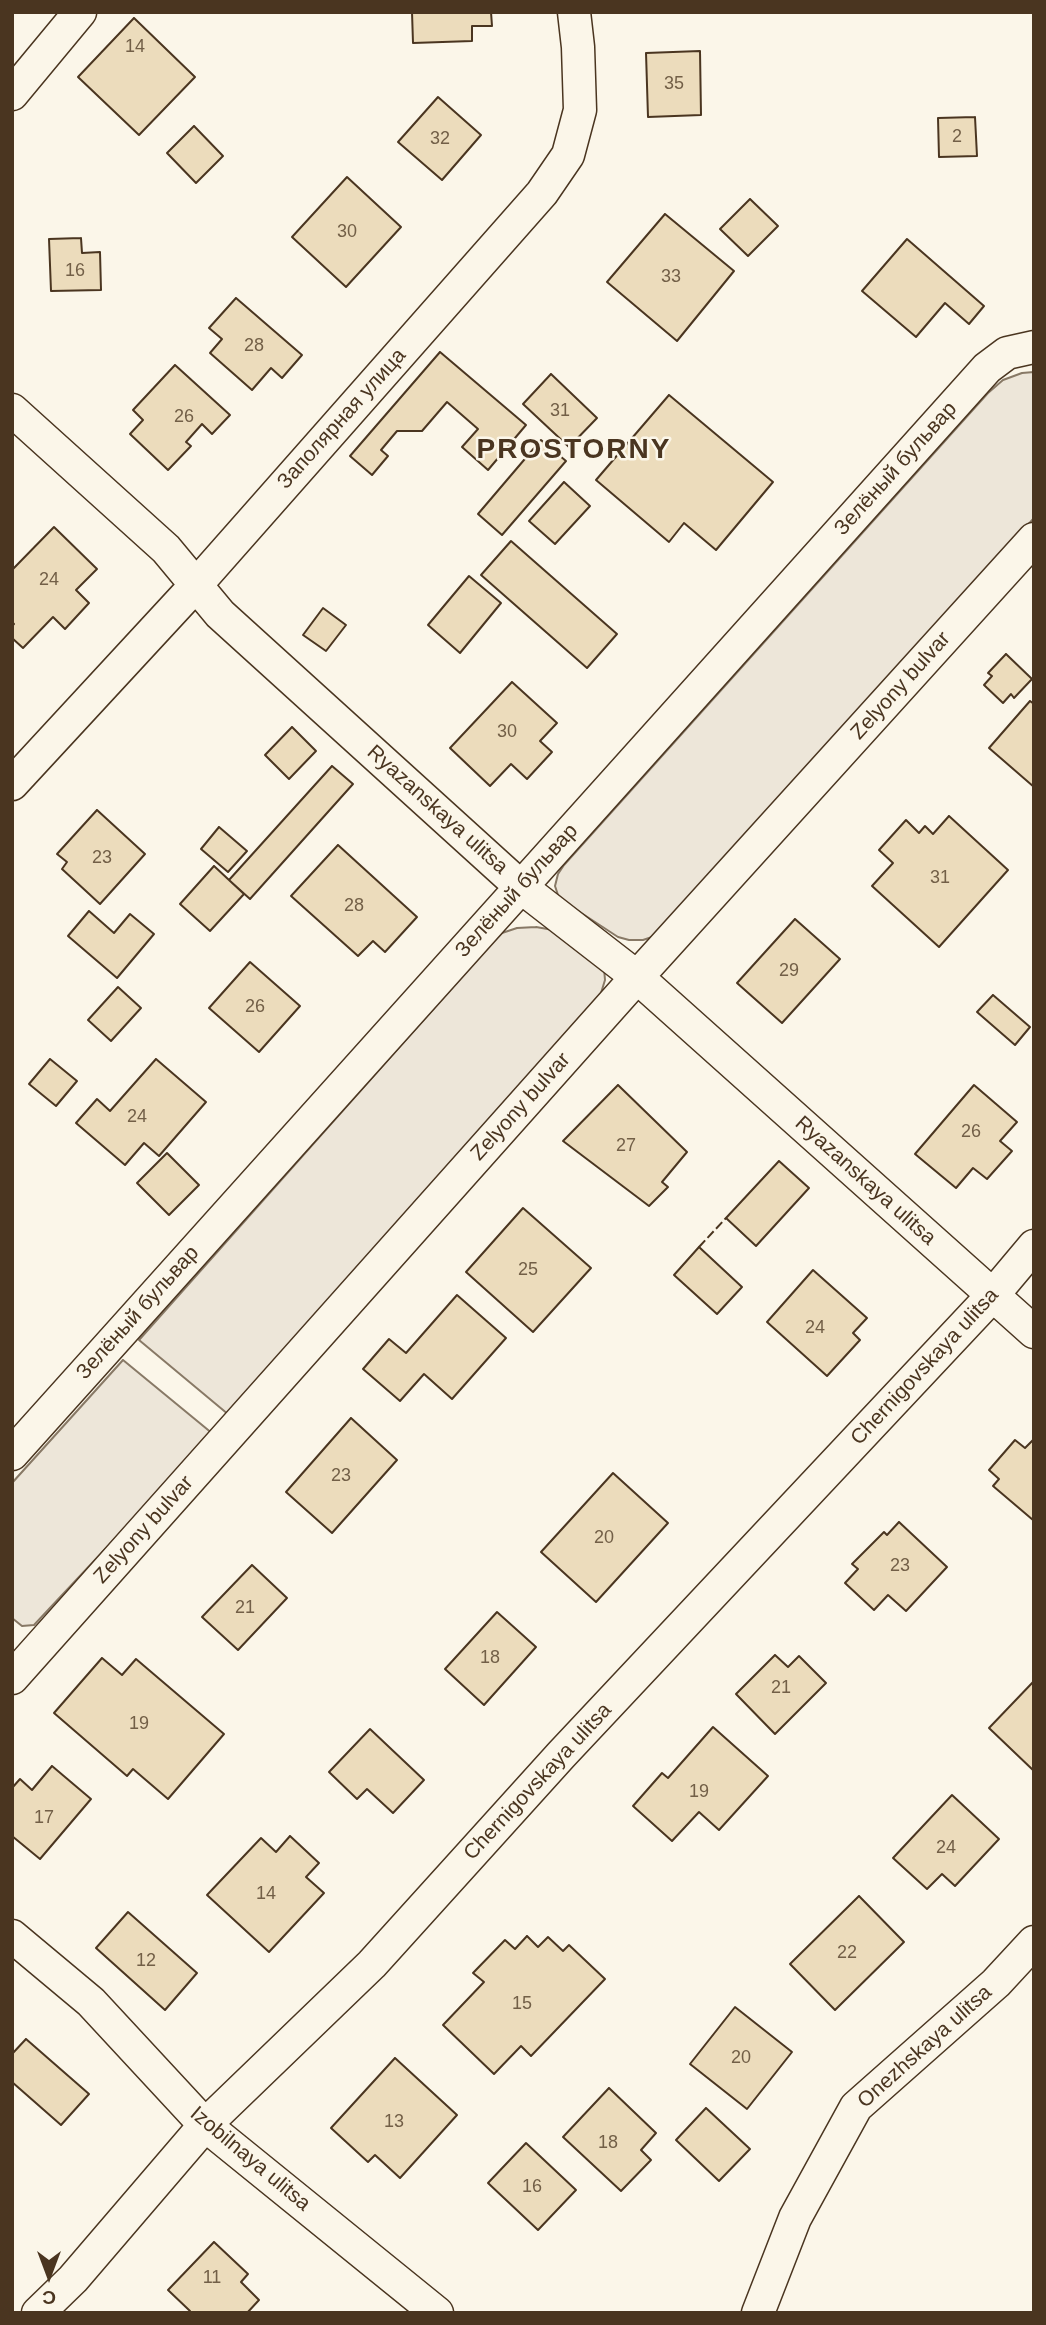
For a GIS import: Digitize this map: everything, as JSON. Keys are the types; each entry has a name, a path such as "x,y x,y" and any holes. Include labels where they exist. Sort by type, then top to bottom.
{"street":[{"path":"12,94 80,12"},
{"name":"Заполярная улица","path":"12,784 195,584 542,193 568,155 580,110 574,12"},
{"name":"Зелёный бульвар","path":"12,1454 987,368 1007,353 1034,347"},
{"name":"Ryazanskaya ulitsa","path":"12,410 166,549 220,614 521,887 637,977 1034,1332"},
{"name":"Zelyony bulvar","path":"12,1678 637,977 1034,539"},
{"name":"Chernigovskaya ulitsa","path":"38,2313 73,2279 205,2125 372,1964 571,1744 992,1296 1034,1246"},
{"name":"Izobilnaya ulitsa","path":"12,1936 91,2002 205,2125 437,2313"},
{"name":"Onezhskaya ulitsa","path":"758,2313 795,2218 856,2107 996,1983 1034,1942"}],"shaded area":[{"path":"1034,372 1034,518 670,925 658,935 643,940 618,937 566,903 558,895 555,886 564,865 988,393 1003,380"},
{"path":"536,927 559,931 604,968 605,980 593,1006 229,1415 139,1340 490,945 502,933 517,928"},
{"path":"123,1360 213,1434 34,1625 22,1626 12,1618 12,1483"}],"building":[{"path":"412,12 491,12 492,26 472,26 472,41 413,43"},
{"path":"134,18 195,77 139,135 78,77"},
{"path":"700,51 701,115 648,117 646,53"},
{"path":"438,97 481,135 442,180 398,142"},
{"path":"975,117 977,156 939,157 938,118"},
{"path":"194,126 223,156 196,183 167,153"},
{"path":"347,177 401,227 346,287 292,237"},
{"path":"750,199 778,226 748,256 720,229"},
{"path":"665,214 734,271 677,341 607,282"},
{"path":"81,238 82,253 100,252 101,290 51,291 49,239"},
{"path":"907,239 984,306 969,324 945,303 916,337 862,291"},
{"path":"236,298 302,355 282,378 271,368 252,390 210,353 222,339 209,328"},
{"path":"440,352 526,425 488,470 462,447 478,429 447,402 422,431 397,431 381,450 388,456 372,475 350,456"},
{"path":"175,365 230,415 212,434 202,424 186,442 191,446 168,470 130,434 143,420 133,410"},
{"path":"551,374 597,418 569,447 523,404"},
{"path":"669,395 773,482 716,550 684,523 669,542 596,480"},
{"path":"541,440 566,461 502,535 478,514"},
{"path":"564,482 590,506 555,544 529,521"},
{"path":"54,527 97,569 76,590 89,603 65,629 53,617 23,648 12,638 12,570"},
{"path":"511,541 617,634 587,668 481,575"},
{"path":"469,576 501,603 460,653 428,625"},
{"path":"323,608 346,625 326,651 303,635"},
{"path":"1006,654 1032,679 1014,698 1011,694 1003,703 984,685 992,676 988,673"},
{"path":"512,682 557,723 540,741 552,752 527,779 511,764 490,786 450,748"},
{"path":"1030,701 1034,704 1034,787 989,748"},
{"path":"292,727 316,751 289,779 265,755"},
{"path":"332,766 353,784 250,899 229,880"},
{"path":"97,810 145,854 100,904 62,869 67,862 57,854"},
{"path":"949,816 1008,870 939,947 872,886 893,863 879,850 906,820 919,833 925,826 933,834"},
{"path":"219,827 247,851 228,872 201,849"},
{"path":"338,845 417,917 385,952 373,941 358,956 291,896"},
{"path":"214,866 244,894 210,931 180,904"},
{"path":"89,911 114,933 130,914 154,934 117,978 68,936"},
{"path":"795,919 840,959 782,1023 737,983"},
{"path":"250,962 300,1006 259,1052 209,1008"},
{"path":"118,987 141,1008 111,1041 88,1020"},
{"path":"993,995 1030,1027 1015,1045 977,1012"},
{"path":"50,1059 77,1081 56,1106 29,1084"},
{"path":"156,1059 206,1102 159,1156 144,1143 125,1165 76,1123 97,1099 110,1111"},
{"path":"618,1085 687,1152 662,1182 668,1187 649,1206 563,1141"},
{"path":"974,1085 1017,1122 1000,1141 1012,1151 987,1179 973,1168 956,1188 915,1154"},
{"path":"167,1153 199,1185 169,1215 137,1183"},
{"path":"779,1161 809,1188 756,1246 726,1218"},
{"path":"523,1208 591,1268 533,1332 466,1272"},
{"path":"699,1247 742,1287 717,1314 674,1275"},
{"path":"813,1270 867,1318 853,1333 860,1340 827,1376 767,1322"},
{"path":"457,1295 506,1338 452,1399 424,1374 400,1401 363,1369 389,1339 406,1353"},
{"path":"351,1418 397,1460 332,1533 286,1492"},
{"path":"1034,1439 1033,1520 993,1486 999,1479 989,1470 1015,1440 1025,1448"},
{"path":"613,1473 668,1523 596,1602 541,1552"},
{"path":"899,1522 947,1567 906,1611 888,1595 874,1610 845,1583 858,1569 852,1564 884,1532 887,1535"},
{"path":"252,1565 287,1598 238,1650 202,1617"},
{"path":"497,1612 536,1647 484,1705 445,1669"},
{"path":"775,1655 788,1667 799,1656 826,1683 775,1734 736,1694"},
{"path":"102,1658 122,1675 136,1659 224,1734 168,1799 133,1769 127,1776 54,1713"},
{"path":"1034,1681 1034,1771 989,1728"},
{"path":"713,1727 768,1776 719,1830 699,1812 672,1841 633,1806 662,1773 668,1778"},
{"path":"370,1729 424,1780 393,1813 367,1789 357,1799 329,1772"},
{"path":"52,1766 91,1799 40,1859 12,1836 12,1788 20,1779 32,1790"},
{"path":"952,1795 999,1839 955,1886 942,1874 927,1889 893,1858"},
{"path":"290,1836 319,1863 306,1877 324,1893 269,1952 207,1895 261,1838 276,1852"},
{"path":"859,1896 904,1942 835,2010 790,1964"},
{"path":"128,1912 197,1973 165,2010 96,1948"},
{"path":"527,1936 538,1947 548,1937 563,1951 569,1945 605,1979 531,2056 521,2046 494,2074 443,2025 484,1982 473,1973 505,1940 515,1949"},
{"path":"735,2007 792,2052 747,2109 690,2064"},
{"path":"26,2039 89,2094 61,2125 12,2082 12,2054"},
{"path":"395,2058 457,2115 400,2178 375,2155 368,2162 331,2128"},
{"path":"609,2088 656,2133 641,2150 651,2160 621,2191 563,2137"},
{"path":"706,2108 750,2149 719,2181 676,2140"},
{"path":"526,2143 576,2190 538,2230 488,2183"},
{"path":"214,2242 248,2274 241,2282 259,2300 247,2313 188,2313 190,2311 168,2290"}],"fence":[{"path":"699,1247 726,1218"}],"district":[{"name":"PROSTORNY","path":"574,450"}]}
